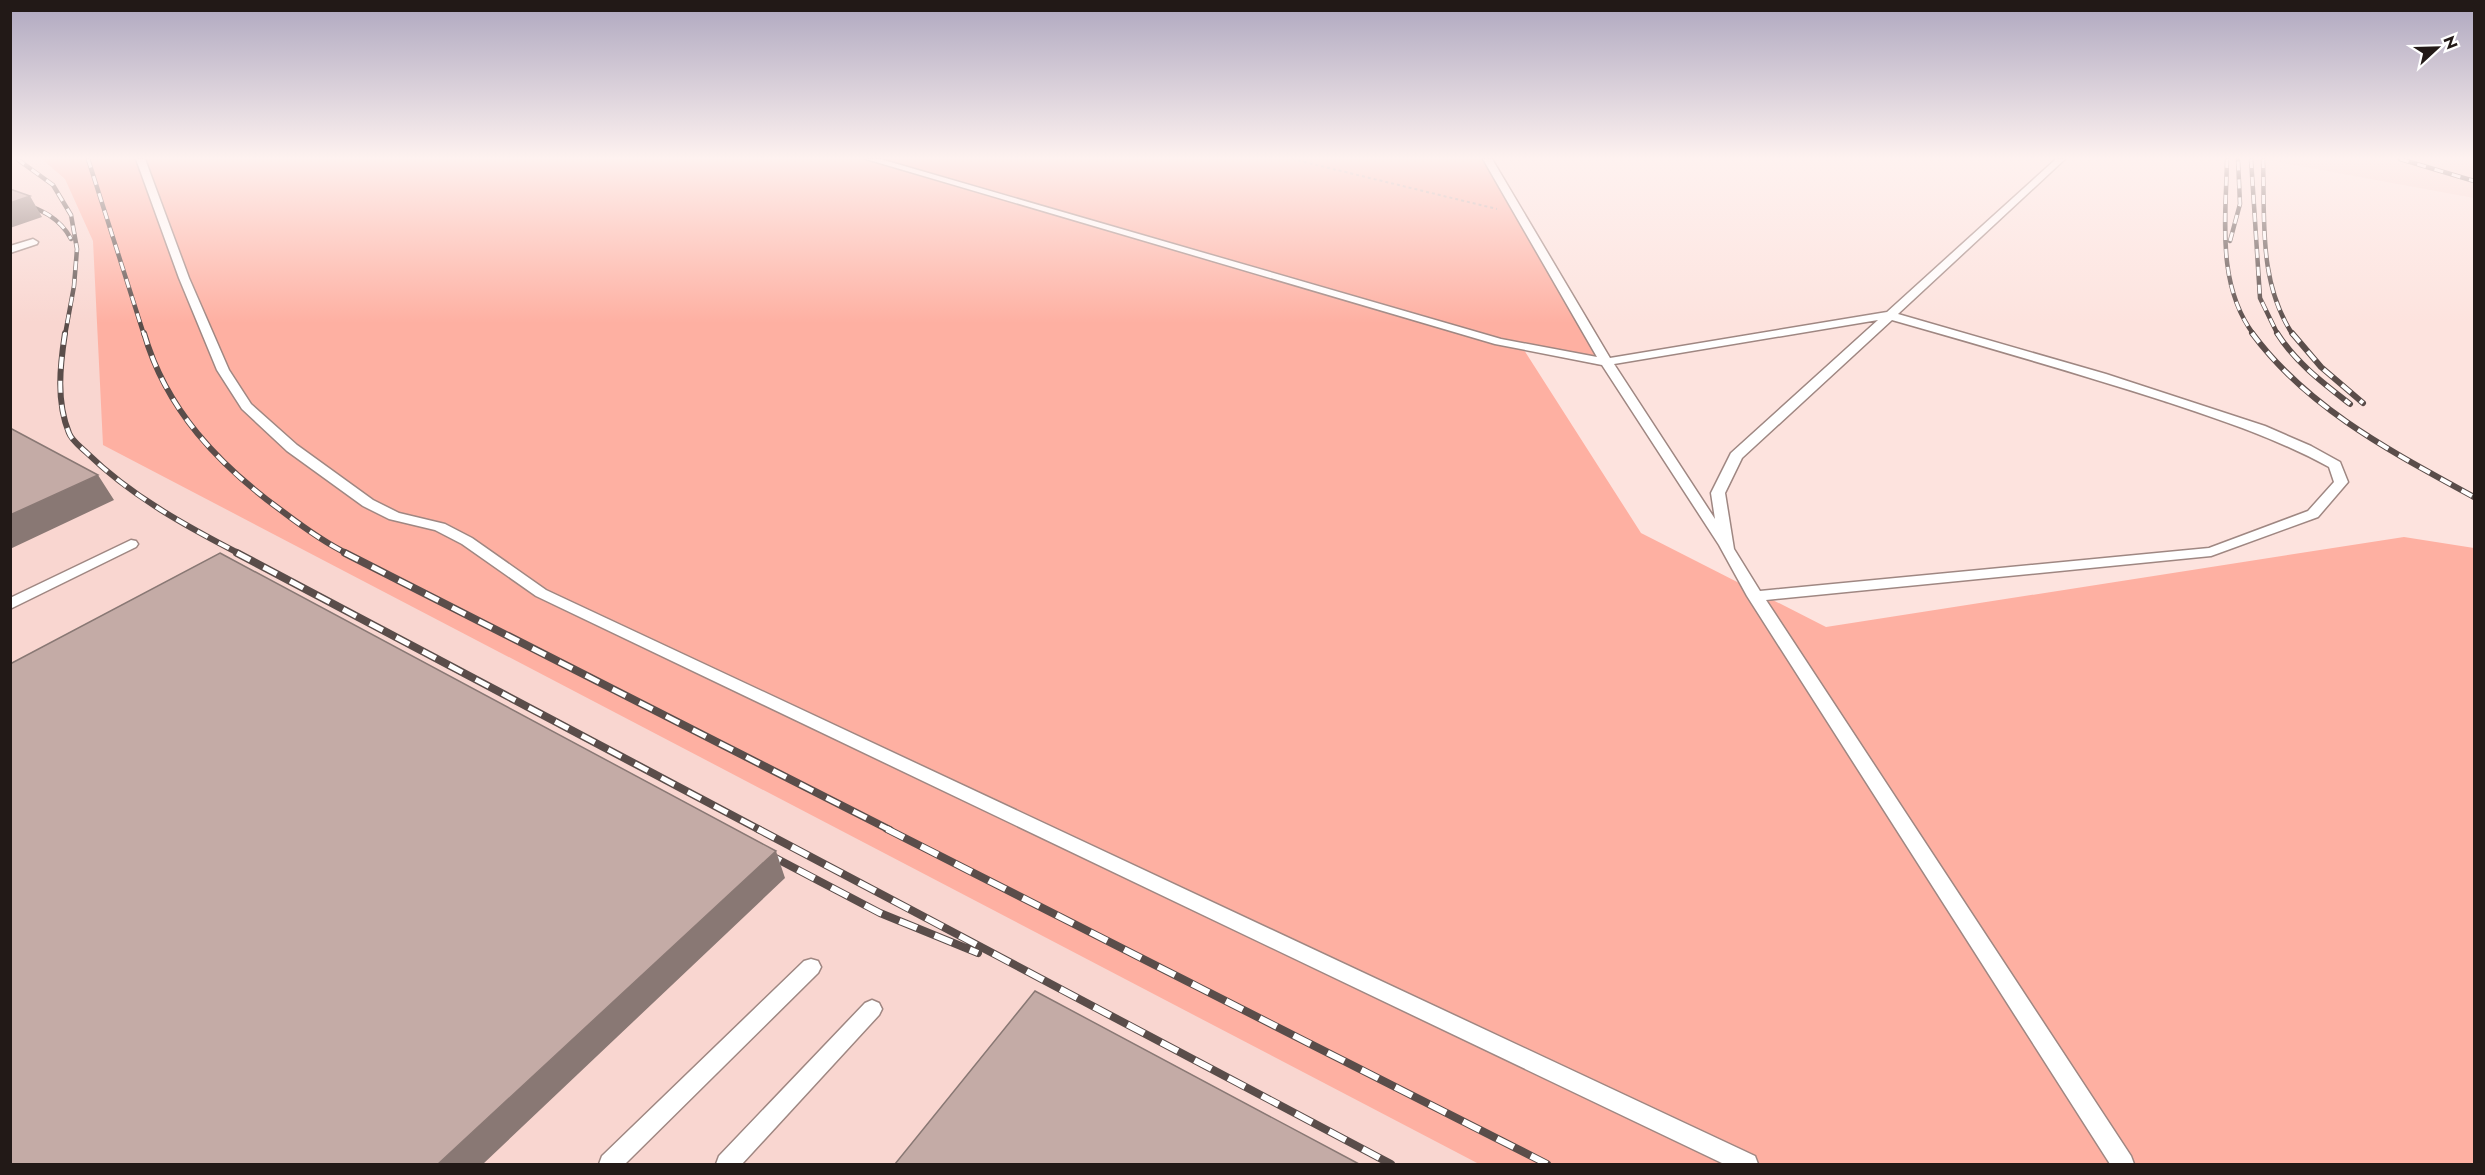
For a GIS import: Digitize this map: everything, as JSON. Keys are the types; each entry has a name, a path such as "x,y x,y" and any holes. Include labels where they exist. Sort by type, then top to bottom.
{"lane":[{"path":"160,214 184,278 223,370 246,406 292,448 368,503 394,516 440,527 467,541 541,593 1747,1164"},
{"path":"1059,214 1499,342 1606,362 1888,315 2102,377 2260,429 2306,449 2335,465 2341,482 2313,514 2211,552 1755,596"},
{"path":"1520,214 1606,362 2123,1164"},
{"path":"1727,549 1718,493 1736,456 2000,214"},
{"path":"10,250 33,242"},
{"path":"10,604 131,543"},
{"path":"610,1164 811,967"},
{"path":"727,1164 872,1009"}],"shaded area":[{"path":"10,214 206,214 1677,1164 11,1164"},
{"path":"81,214 1520,214 1610,368 1524,350 1641,533 1826,627 2404,537 2474,548 2474,1164 1479,1164 103,445 93,241"}],"building":[{"path":"10,428 98,475 10,515"},
{"path":"220,553 776,851 438,1164 10,1164 10,664"},
{"path":"1035,991 1359,1164 895,1164"}],"railway":[{"path":"46,214 60,223 71,239"},
{"path":"65,335 74,286 77,249 70,214"},
{"path":"105,214 144,335"},
{"path":"2225,214 2228,272 2242,315 2254,335"},
{"path":"2230,241 2237,214"},
{"path":"2255,214 2260,298 2277,333"},
{"path":"2264,214 2266,250 2274,294 2293,335"},
{"path":"65,333 61,396 65,421 72,439 122,483 179,521 240,554"},
{"path":"144,333 166,387 181,411 216,455 237,475 290,517 348,554"},
{"path":"2252,333 2274,360 2326,407 2383,446 2474,497"},
{"path":"2277,333 2301,363 2350,404"},
{"path":"2292,333 2321,367 2363,403"},
{"path":"237,553 760,830"},
{"path":"345,553 890,830"},
{"path":"758,829 1391,1164"},
{"path":"887,829 1547,1164"},
{"path":"764,852 880,913 978,953"}]}
